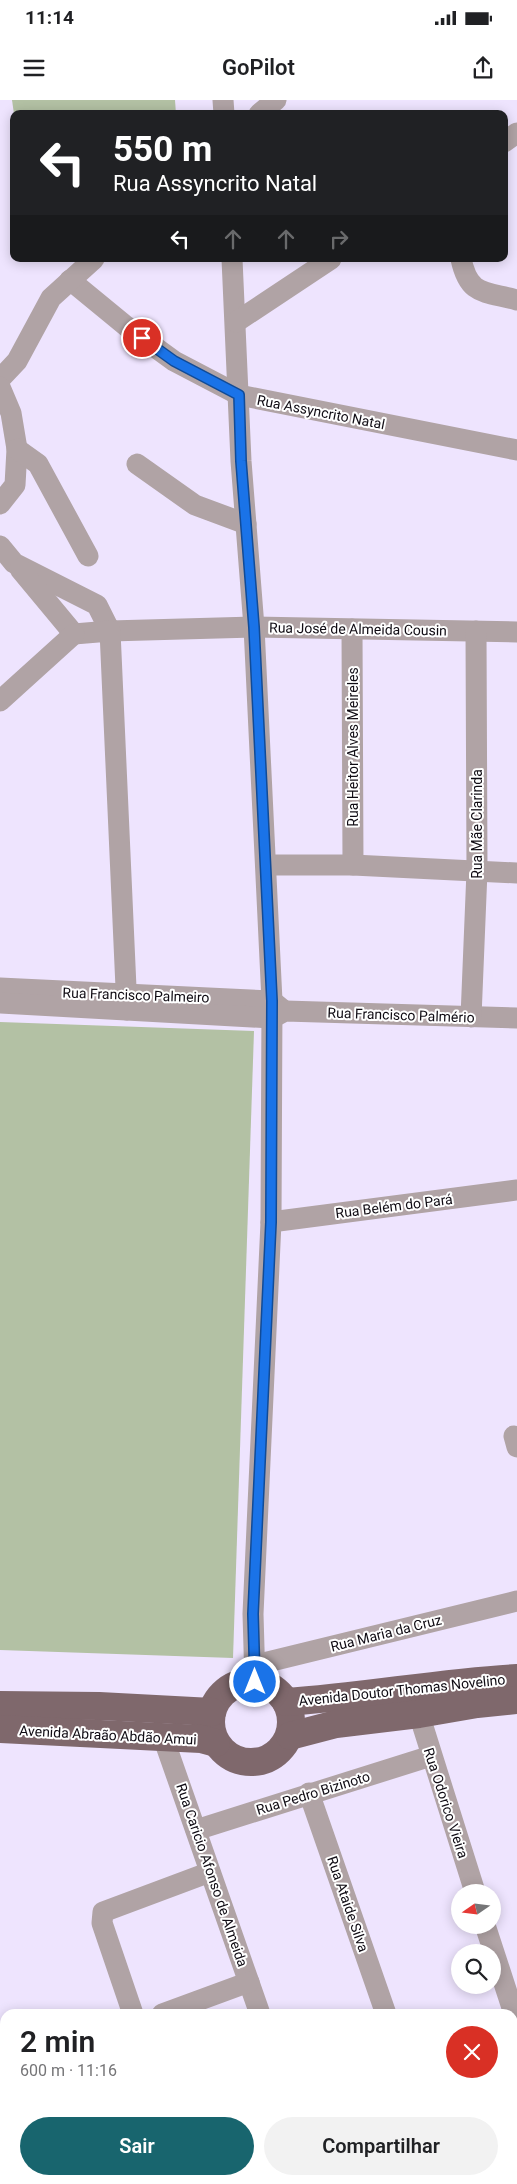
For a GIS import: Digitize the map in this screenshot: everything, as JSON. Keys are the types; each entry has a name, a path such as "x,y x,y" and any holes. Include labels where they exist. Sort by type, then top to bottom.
{"main road":[{"path":"255,1674 278,1692 286,1702 291,1713 292,1725 290,1736 283,1748 273,1757 261,1762 248,1763 236,1760 224,1753 216,1743 211,1723 212,1712 216,1702 228,1689 255,1674"},
{"name":"Avenida Doutor Thomas Novelino","path":"286,1702 338,1698 475,1680 517,1678"},
{"name":"Avenida Doutor Thomas Novelino","path":"290,1736 336,1724 517,1700"},
{"name":"Avenida Abraão Abdão Amui","path":"0,1705 99,1706 212,1712"},
{"name":"Avenida Abraão Abdão Amui","path":"0,1729 201,1739 216,1743"}],"street":[{"path":"265,110 276,100"},
{"path":"0,379 16,361 51,298 91,262"},
{"path":"232,262 241,461 254,627 266,865 276,1010 271,1222 253,1614 255,1674"},
{"path":"236,322 326,262"},
{"path":"462,262 465,275 474,287 517,300"},
{"name":"Rua Assyncrito Natal","path":"70,280 126,326 174,361 239,395 517,450"},
{"path":"0,387 11,414 10,463 14,485 0,504"},
{"path":"10,463 38,464 88,556"},
{"path":"137,464 195,505 246,524"},
{"path":"0,546 74,634 0,701"},
{"path":"14,563 97,605 110,630 126,1003"},
{"name":"Rua José de Almeida Cousin","path":"74,634 110,630 254,627 517,632"},
{"name":"Rua Heitor Alves Meireles","path":"352,628 353,865"},
{"name":"Rua Mãe Clarinda","path":"470,1017 477,871 476,631"},
{"path":"266,865 353,865 517,873"},
{"name":"Rua Francisco Palmeiro","path":"0,988 126,1003"},
{"name":"Rua Francisco Palmeiro","path":"0,1004 126,1003 276,1010"},
{"name":"Rua Francisco Palmério","path":"276,1010 517,1018"},
{"name":"Rua Belém do Pará","path":"271,1222 517,1190"},
{"name":"Rua Maria da Cruz","path":"255,1674 517,1600"},
{"name":"Rua Odorico Vieira","path":"419,1714 472,1884"},
{"name":"Rua Caricio Afonso de Almeida","path":"163,1737 258,2009"},
{"name":"Rua Pedro Bizinoto","path":"196,1830 431,1756"},
{"name":"Rua Ataide Silva","path":"309,1793 384,2009"},
{"path":"131,2009 102,1923 103,1912 210,1872"},
{"path":"488,1934 512,2009"},
{"path":"176,2009 249,1982"}],"green space":[{"path":"12,100 175,100 176,110 13,110"},
{"path":"0,1022 254,1031 233,1658 0,1650"}],"route":[{"path":"142,338 174,361 239,395 241,461 254,627 272,1001 271,1222 253,1614 255,1682"}]}
